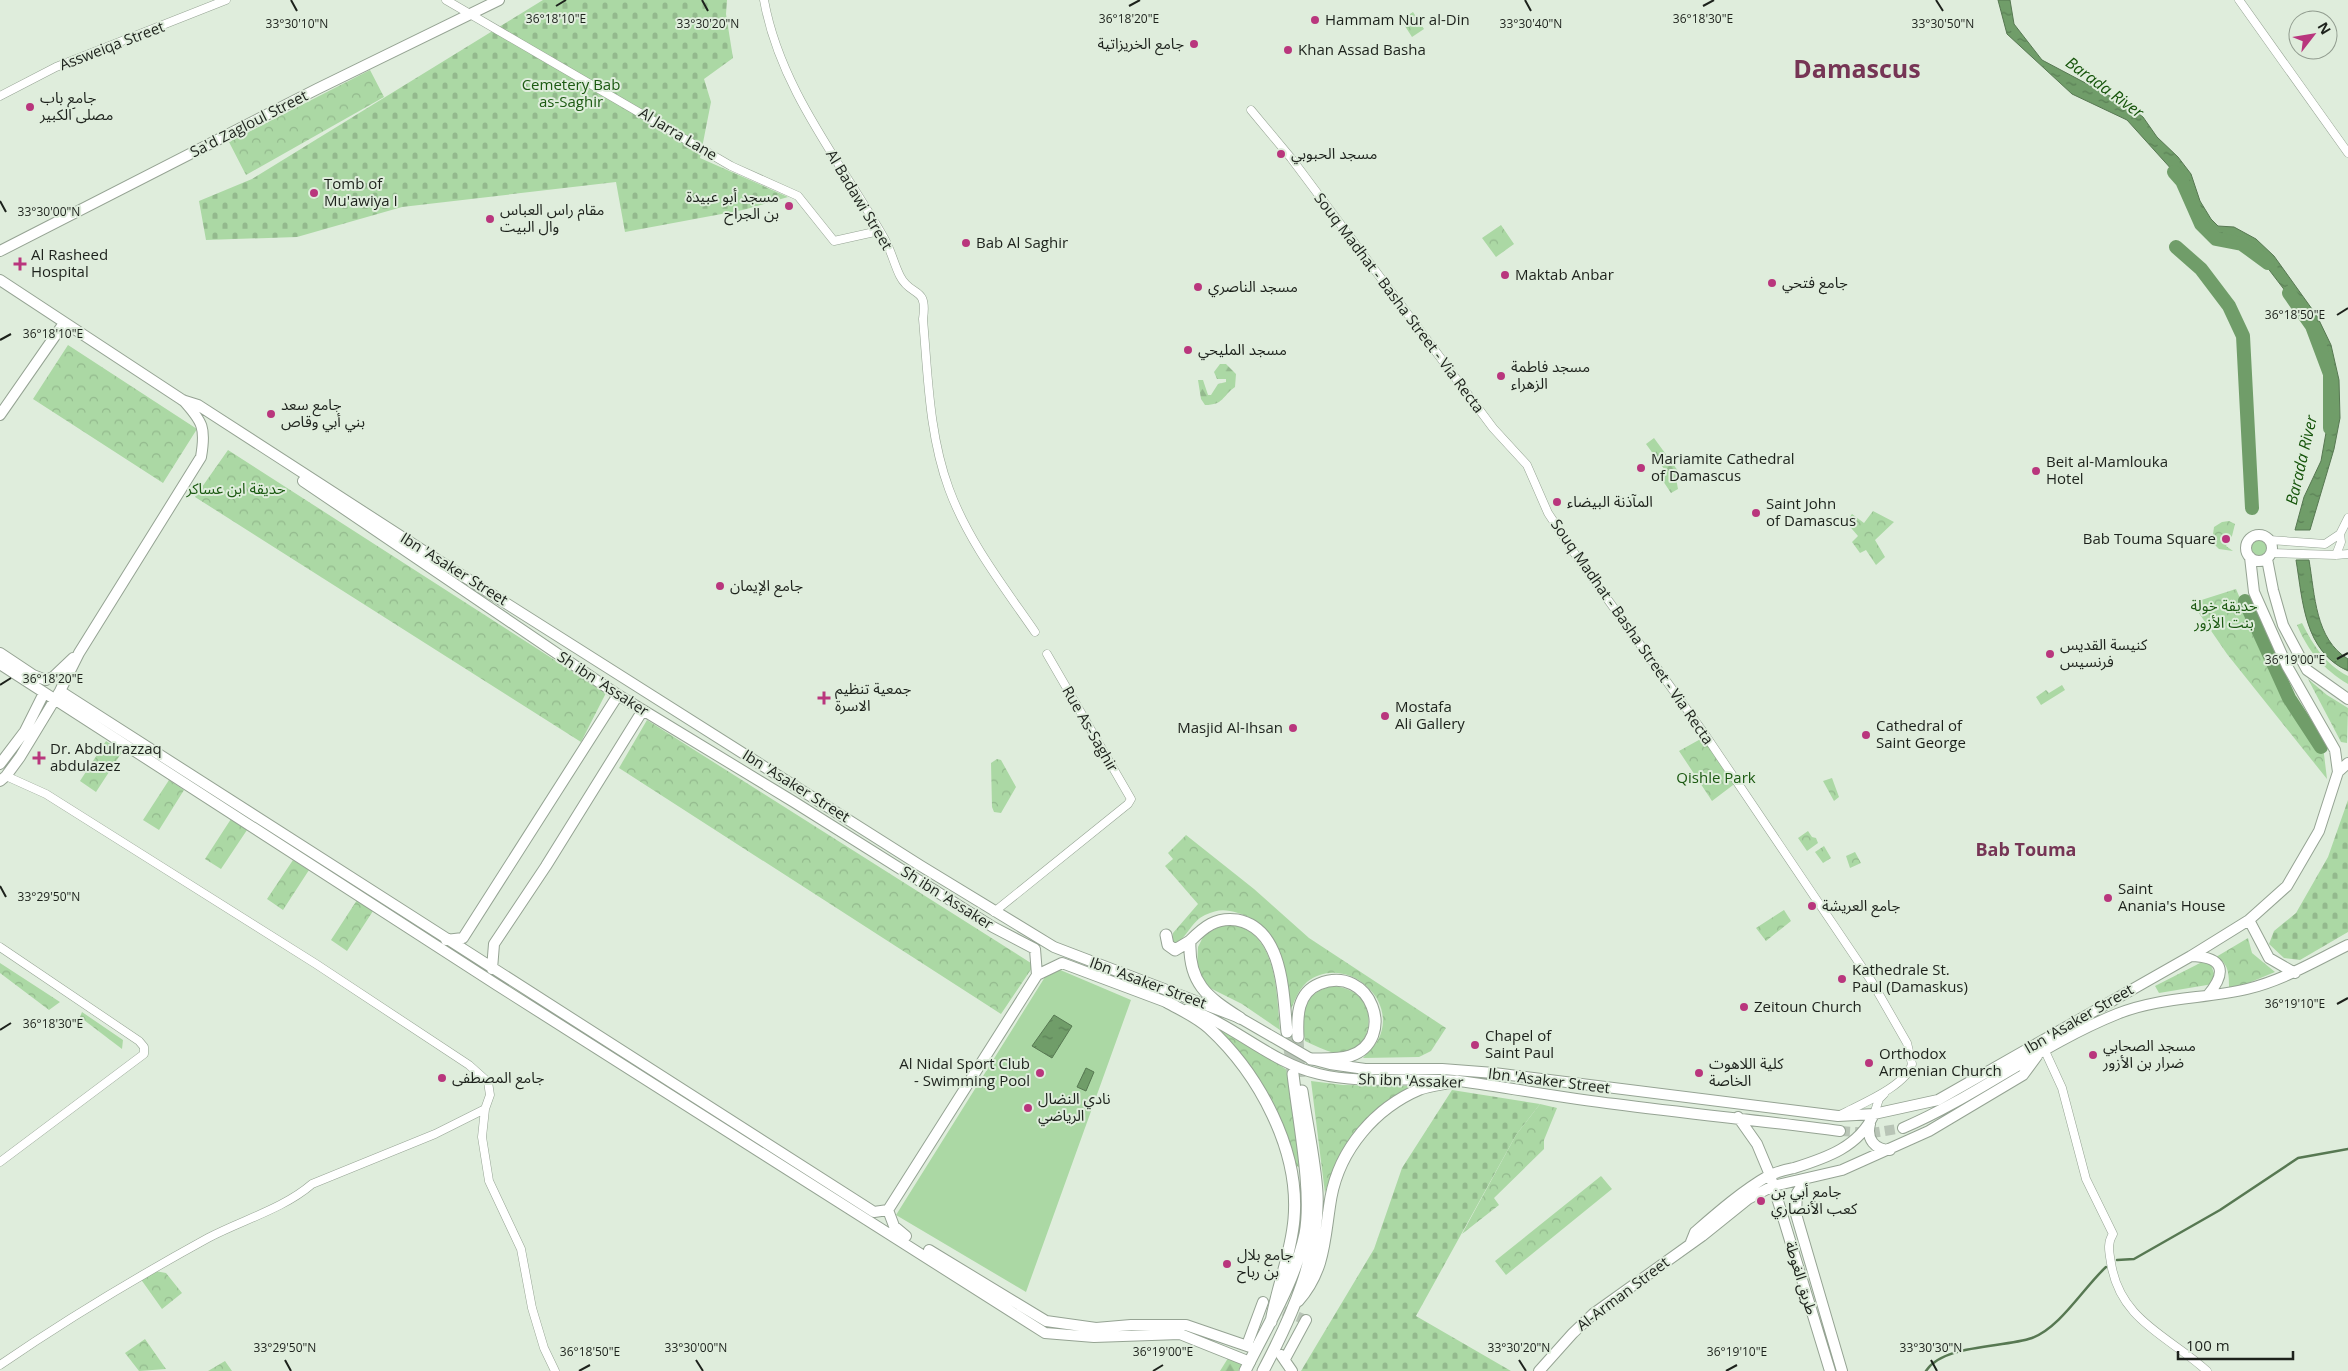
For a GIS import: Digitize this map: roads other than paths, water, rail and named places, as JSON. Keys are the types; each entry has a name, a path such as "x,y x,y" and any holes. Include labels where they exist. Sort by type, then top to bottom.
{"highway":[{"path":"1166,935 1168,945 1175,950 1190,941 1201,930 1219,920 1241,921 1251,925 1261,933 1274,952 1279,968 1287,1032"},
{"path":"1190,941 1191,966 1198,984 1216,1002 1240,1018"},
{"path":"1298,1037 1296,1017 1304,996 1312,988 1328,981 1348,981 1370,1000 1376,1022 1373,1034 1365,1046 1351,1056 1311,1059"},
{"path":"1167,1002 1208,1026 1237,1058 1270,1110 1286,1148 1294,1184 1294,1220 1286,1268 1276,1291 1270,1322"},
{"path":"1247,1366 1251,1347 1270,1322 1292,1278 1306,1224 1307,1206 1296,1075 1317,1193 1316,1224 1311,1250 1293,1306 1275,1349 1263,1371"},
{"path":"1293,1306 1309,1288 1322,1258 1335,1182 1347,1151 1365,1127 1407,1096 1421,1089 1457,1081"}],"main road":[{"name":"Sa'd Zagloul Street","path":"0,251 317,89 499,0"},
{"name":"Ibn 'Asaker Street","path":"0,280 182,400 198,405 424,551 994,912 1054,947 1240,1018 1311,1059 1330,1064 1365,1068 1442,1069 1494,1074 1872,1119 1938,1100 2191,956 2249,920 2287,886 2319,831 2338,772"},
{"path":"0,415 64,323"},
{"path":"3,779 57,695 79,653 201,457 204,437 203,426 198,417 182,400"},
{"name":"Sh ibn 'Assaker","path":"182,400 618,695 794,802 993,928 1035,950 1037,975 1062,963 1216,1020 1283,1061 1320,1074 1359,1080 1457,1081 1616,1104 1738,1117 1840,1131"},
{"path":"2338,772 2334,750 2287,666 2254,592 2250,557 2246,549 2251,538 2259,535 2270,540 2269,556 2273,590 2283,625 2306,670 2348,699"},
{"path":"2250,557 2256,561 2269,556"},
{"path":"0,653 33,675 46,680 79,653"},
{"path":"0,664 44,693 57,695 492,969 867,1210 877,1212 888,1210 1037,975"},
{"path":"1,763 25,731 44,693"},
{"path":"57,695 497,986 1045,1333 1094,1337 1180,1334 1247,1366"},
{"path":"446,940 463,938 618,695"},
{"path":"492,969 494,944 546,866 642,710"},
{"path":"2338,772 2348,763"},
{"path":"2249,920 2269,958 2294,973"},
{"path":"1903,1128 1934,1115 2041,1054 2120,1013 2159,1002 2248,988 2294,973 2348,945"},
{"path":"2191,956 2208,957 2215,961 2219,968 2220,980 2208,995"},
{"name":"Al-Arman Street","path":"1539,1371 1572,1332 1593,1314 1748,1199 1773,1186 1842,1170 1890,1150 1965,1111 2023,1075 2041,1054"},
{"name":"طريق الغوطة","path":"1738,1117 1757,1144 1770,1175 1830,1371"},
{"path":"1872,1119 1869,1133 1872,1141 1881,1149 1890,1150"},
{"name":"Al-Arman Street","path":"1691,1242 1697,1230 1770,1175 1833,1155 1853,1142 1872,1119"},
{"path":"1806,1179 1797,1193 1796,1214 1842,1371"},
{"path":"888,1210 894,1226 900,1232 1046,1321 1096,1328 1186,1324 1251,1347 1263,1302"},
{"path":"1285,1359 1306,1320"},
{"path":"1275,1349 1285,1359 1292,1371"}],"street":[{"name":"Assweiqa Street","path":"0,96 49,70 226,0"},
{"name":"Al Jarra Lane","path":"446,0 731,166 798,196 834,241 879,231"},
{"name":"Al Badawi Street","path":"764,0 785,67 796,91 879,231 901,278 919,294 925,306 923,319 932,423 948,488 967,529 1035,632"},
{"path":"2239,0 2348,153"},
{"name":"Souq Madhat - Basha Street - Via Recta","path":"1251,110 1291,158 1492,428 1527,465 1548,513 1575,554 1706,736 1872,982 1907,1043 1913,1061 1908,1074 1889,1089"},
{"path":"2270,540 2325,544 2340,534 2348,518"},
{"path":"2336,555 2341,542 2340,534"},
{"path":"2269,556 2348,554"},
{"name":"Rue As-Saghir","path":"994,912 1128,804 1130,799 1047,654"},
{"path":"3,779 46,794 316,964 469,1065 488,1082 490,1095 485,1109 482,1137 489,1181 521,1249 532,1308 544,1348 555,1371"},
{"path":"0,947 139,1041 144,1047 144,1054 0,1162"},
{"path":"2041,1054 2062,1088 2086,1179 2113,1234 2108,1241 2109,1251 2112,1274 2119,1290 2143,1322 2207,1371"},
{"path":"1872,1119 1878,1099 1889,1089"},
{"path":"1838,1116 1889,1089"},
{"path":"0,1365 66,1320 232,1225 298,1196 312,1184 435,1134 485,1109"}],"water":[{"path":"1998,0 2010,0 2014,24 2042,60 2127,105 2143,117 2157,137 2178,157 2191,174 2200,201 2211,219 2218,226 2234,227 2256,239 2274,256 2317,316 2331,345 2339,380 2340,418 2334,449 2310,530 2295,530 2304,497 2321,461 2330,410 2330,393 2324,357 2312,326 2257,254 2242,244 2216,239 2206,233 2183,182 2127,120 2072,94 2007,34"},
{"path":"2296,560 2309,560 2318,615 2329,640 2348,659 2348,671 2333,662 2322,651 2314,638 2304,608"},
{"path":"1054,1015 1072,1026 1052,1058 1032,1046"},
{"path":"1086,1068 1094,1072 1086,1091 1077,1087"}],"waterway":[{"name":"Barada River","path":"2174,172 2182,181 2201,224 2216,239 2242,244 2268,263"},
{"path":"2176,247 2201,269 2229,306 2243,336 2252,508"},
{"name":"Barada River","path":"2289,293 2312,326 2330,374 2330,428"},
{"path":"2245,601 2289,698 2321,747"},
{"path":"2117,1260 2134,1259 2220,1210 2298,1158 2348,1149"},
{"path":"1926,1371 1934,1362 1959,1351 2020,1341 2042,1333 2062,1316 2106,1267"}],"tunnel":[{"path":"1287,1032 1292,1072"},
{"path":"1298,1037 1300,1077"},
{"path":"1840,1131 1872,1133 1903,1128"},
{"path":"1270,1305 1306,1320"}],"place":[{"name":"Hammam Nur al-Din","path":"1315,20"},
{"name":"جامع الخريزاتية","path":"1194,44"},
{"name":"Khan Assad Basha","path":"1288,50"},
{"name":"جامع باب مصلى الكبير","path":"30,107"},
{"name":"مسجد الحبوبي","path":"1281,154"},
{"name":"Tomb of Mu'awiya I","path":"314,193"},
{"name":"مسجد أبو عبيدة بن الجراح","path":"789,206"},
{"name":"مقام راس العباس وال البيت","path":"490,219"},
{"name":"Bab Al Saghir","path":"966,243"},
{"name":"Al Rasheed Hospital","path":"20,264"},
{"name":"Maktab Anbar","path":"1505,275"},
{"name":"جامع فتحي","path":"1772,283"},
{"name":"مسجد الناصري","path":"1198,287"},
{"name":"مسجد المليحي","path":"1188,350"},
{"name":"مسجد فاطمة الزهراء","path":"1501,376"},
{"name":"جامع سعد بني أبي وقاص","path":"271,414"},
{"name":"Mariamite Cathedral of Damascus","path":"1641,468"},
{"name":"Beit al-Mamlouka Hotel","path":"2036,471"},
{"name":"المآذنة البيضاء","path":"1557,502"},
{"name":"Saint John of Damascus","path":"1756,513"},
{"name":"Bab Touma Square","path":"2226,539"},
{"name":"جامع الإيمان","path":"720,586"},
{"name":"كنيسة القديس فرنسيس","path":"2050,654"},
{"name":"جمعية تنظيم الاسرة","path":"824,698"},
{"name":"Mostafa Ali Gallery","path":"1385,716"},
{"name":"Masjid Al-Ihsan","path":"1293,728"},
{"name":"Cathedral of Saint George","path":"1866,735"},
{"name":"Dr. Abdulrazzaq abdulazez","path":"39,758"},
{"name":"Saint Anania's House","path":"2108,898"},
{"name":"جامع العريشة","path":"1812,906"},
{"name":"Kathedrale St. Paul (Damaskus)","path":"1842,979"},
{"name":"Zeitoun Church","path":"1744,1007"},
{"name":"Chapel of Saint Paul","path":"1475,1045"},
{"name":"مسجد الصحابي ضرار بن الأزور","path":"2093,1055"},
{"name":"Orthodox Armenian Church","path":"1869,1063"},
{"name":"Al Nidal Sport Club - Swimming Pool","path":"1040,1073"},
{"name":"كلية اللاهوت الخاصة","path":"1699,1073"},
{"name":"جامع المصطفى","path":"442,1078"},
{"name":"نادي النضال الرياضي","path":"1028,1108"},
{"name":"جامع أبي بن كعب الأنصاري","path":"1761,1201"},
{"name":"جامع بلال بن رباح","path":"1227,1264"}],"district":[{"name":"Damascus","path":"1857,69"},
{"name":"Bab Touma","path":"2026,850"}],"park label":[{"name":"Cemetery Bab as-Saghir","path":"571,94"},
{"name":"حديقة ابن عساكر","path":"236,489"},
{"name":"حديقة خولة بنت الأزور","path":"2224,614"},
{"name":"Qishle Park","path":"1716,778"}]}
